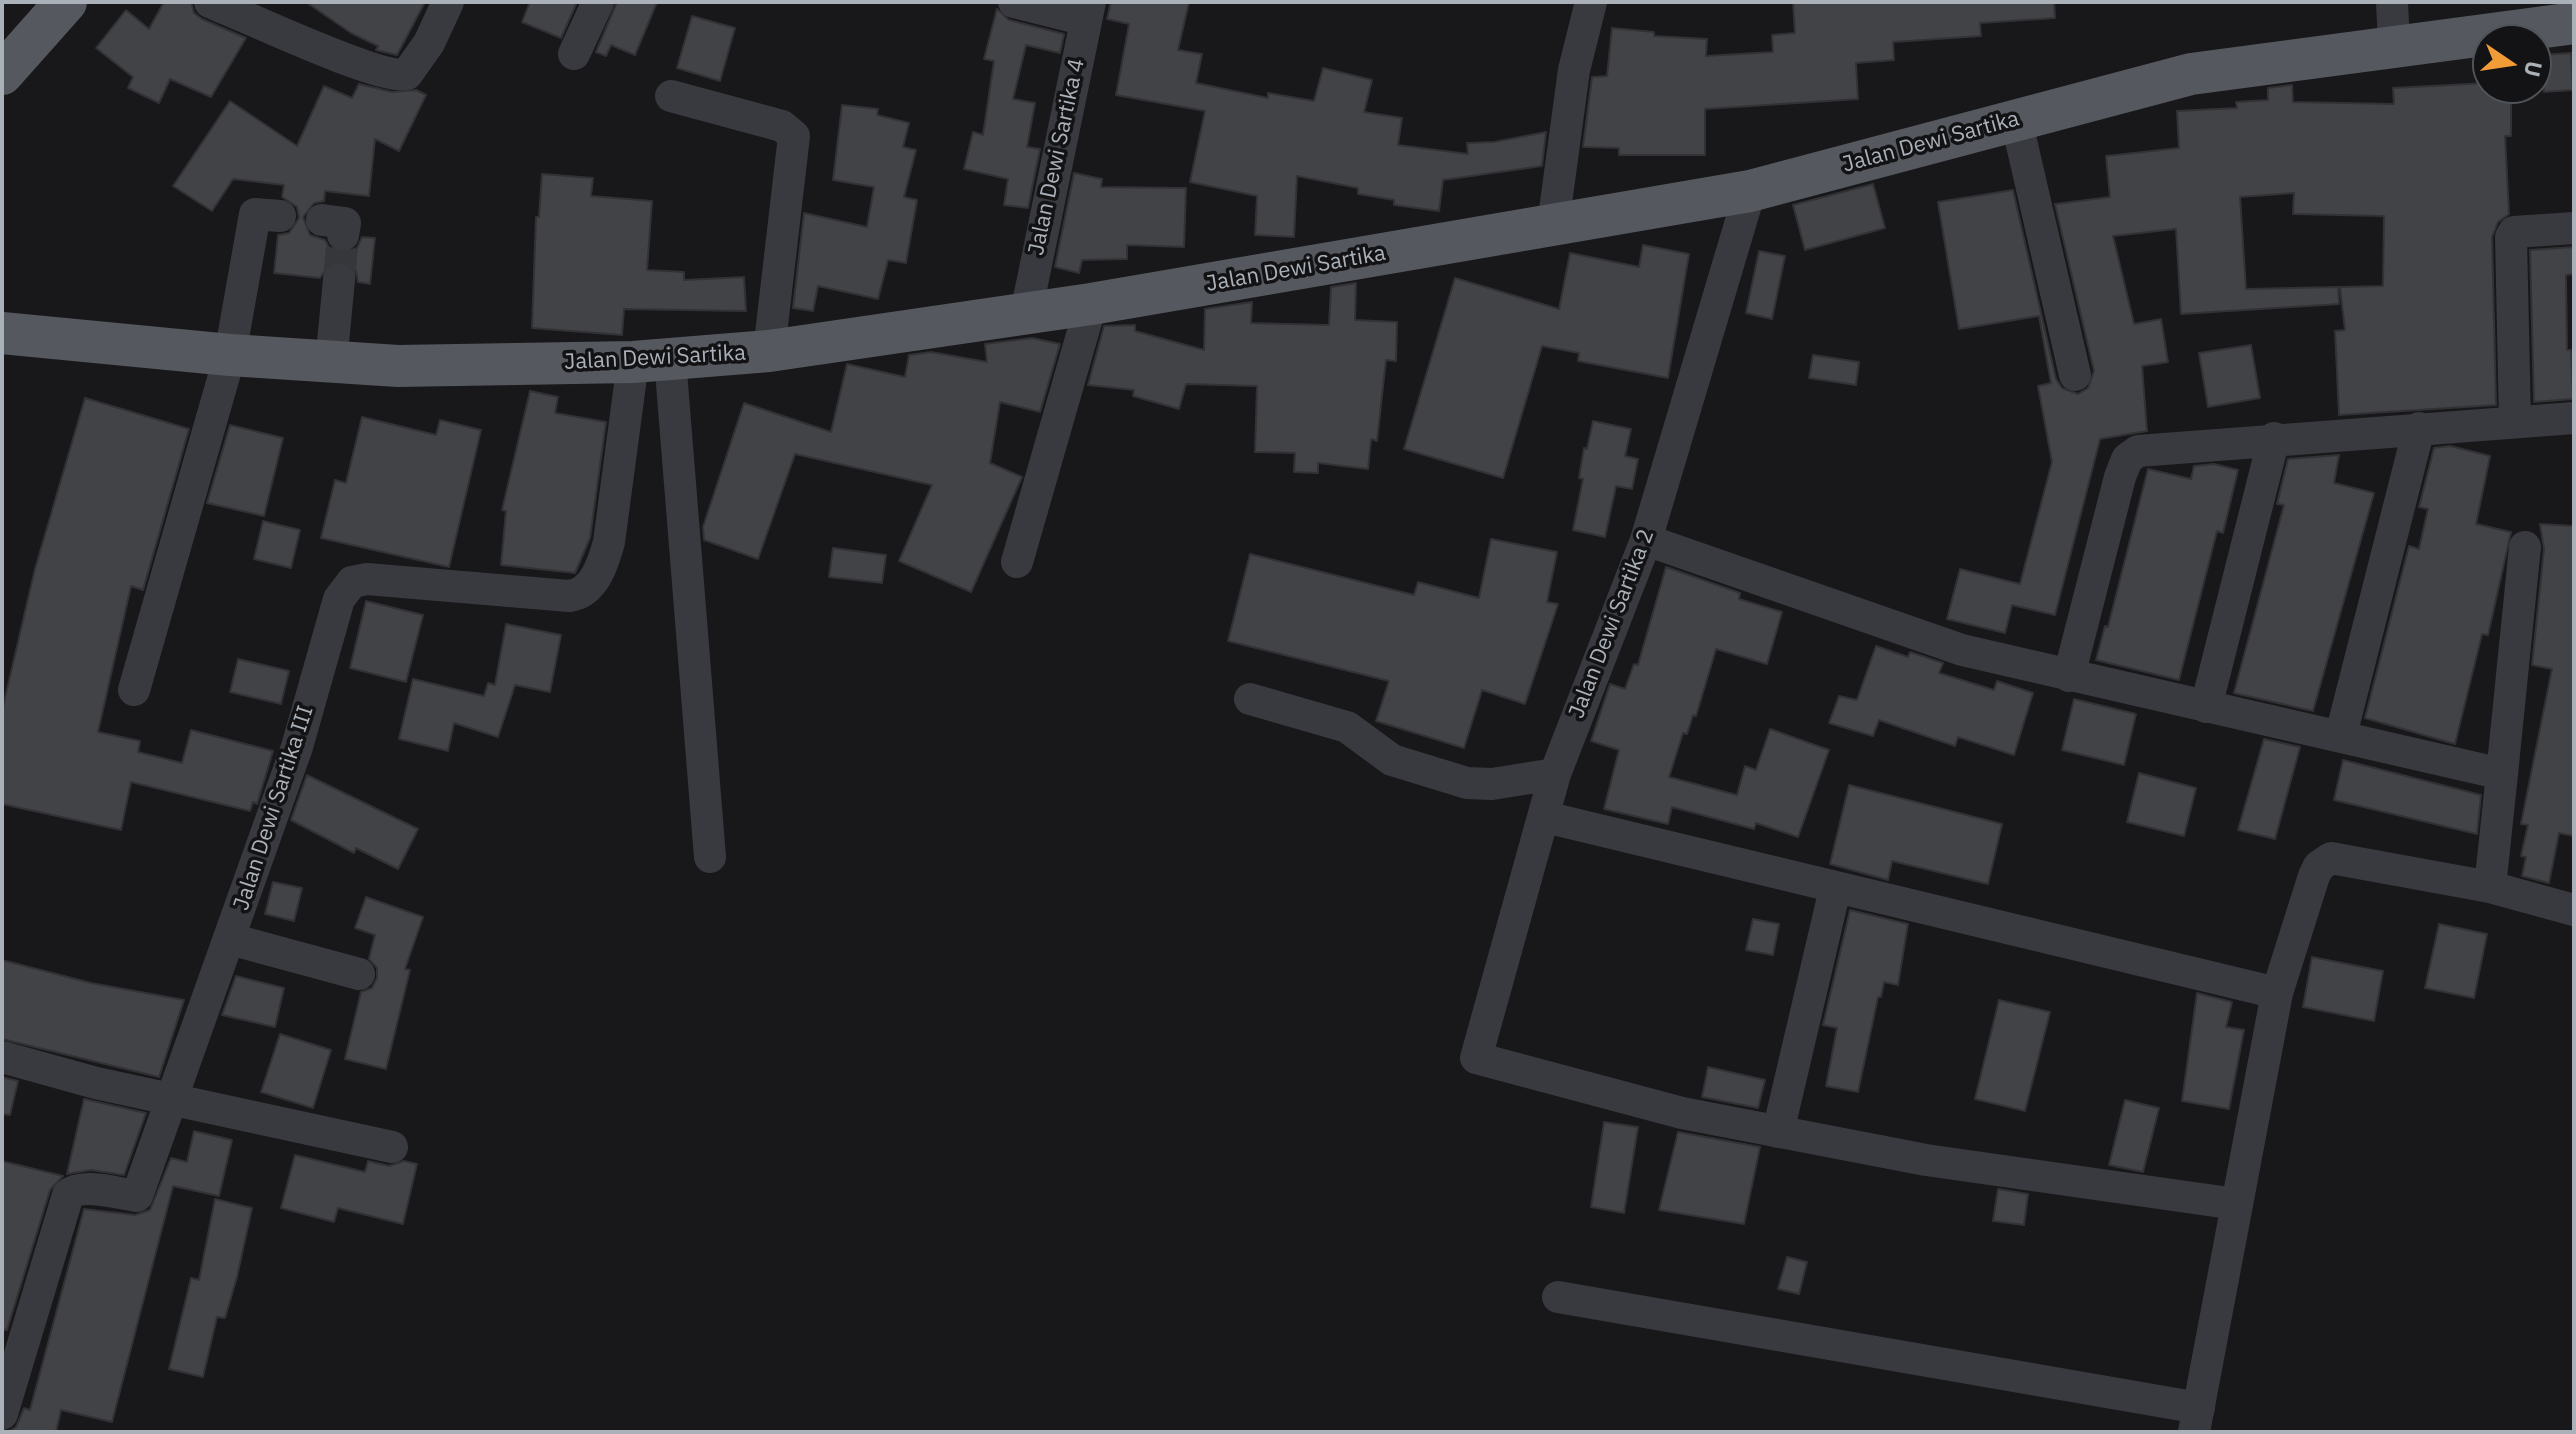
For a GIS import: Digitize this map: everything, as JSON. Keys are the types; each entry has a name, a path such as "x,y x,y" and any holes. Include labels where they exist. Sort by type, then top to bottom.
{"main road":[{"path":"2,74 66,2"},
{"name":"Jalan Dewi Sartika","path":"2,333 331,363 429,366 652,360 769,351 1091,304 1750,191 2191,74 2394,45 2526,15 2574,23"}],"street":[{"path":"210,2 368,67 401,76 407,74 429,43 448,2"},
{"path":"574,54 598,2"},
{"path":"1014,2 1088,11"},
{"path":"1553,225 1574,70 1591,2"},
{"path":"2392,2 2394,45"},
{"name":"Jalan Dewi Sartika 4","path":"1026,313 1088,11"},
{"path":"671,96 782,126 794,136 769,351"},
{"path":"2016,119 2075,375"},
{"name":"Jalan Dewi Sartika 2","path":"1750,191 1646,540 1555,774 1476,1058 1682,1113 1778,1132"},
{"path":"134,690 230,355 255,214 280,216"},
{"path":"2515,422 2511,237 2514,232 2574,228"},
{"path":"331,363 339,280"},
{"path":"1017,562 1091,304"},
{"path":"652,360 710,857"},
{"name":"Jalan Dewi Sartika III","path":"2,1414 68,1195 73,1190 86,1189 137,1196 297,747 332,613 345,589 352,582 367,579 569,596 581,593 603,563 652,360"},
{"path":"2069,676 2127,459 2138,451 2274,438 2574,418"},
{"path":"2341,735 2419,428"},
{"path":"2206,707 2274,438"},
{"path":"1646,540 1930,640 2069,676 2341,735 2502,774"},
{"path":"2490,887 2525,547"},
{"path":"1250,699 1347,727 1380,755 1467,783 1492,784 1555,774"},
{"path":"1545,817 2277,993"},
{"path":"1558,1297 2196,1420 2277,993 2317,870 2326,860 2337,856 2490,887 2574,910"},
{"path":"1835,889 1778,1132 2102,1188 2236,1204"},
{"path":"230,939 359,974"},
{"path":"2,1057 96,1083 392,1147"}],"building":[{"path":"164,2 191,2 194,13 202,19 246,38 211,97 170,79 159,103 128,88 133,77 96,48 126,10 149,29"},
{"path":"306,2 425,2 397,55 376,50 378,46 351,33"},
{"path":"530,2 577,2 561,38 522,22"},
{"path":"617,2 657,2 635,55 611,45 606,56 596,52"},
{"path":"1111,2 1189,2 1178,50 1202,54 1196,83 1268,98 1268,93 1314,101 1323,68 1372,80 1364,112 1402,118 1398,145 1468,154 1467,143 1494,142 1546,132 1542,166 1443,180 1439,211 1394,205 1394,200 1358,194 1358,188 1297,176 1294,237 1255,235 1257,196 1190,182 1205,111 1116,95 1129,24 1107,19"},
{"path":"1793,2 2054,2 2055,18 1980,23 1981,36 1893,42 1894,60 1856,63 1858,99 1705,109 1705,155 1619,155 1619,148 1583,147 1592,77 1607,76 1612,28 1654,32 1654,36 1707,39 1706,56 1773,52 1772,35 1795,33"},
{"path":"997,9 1009,20 1064,34 1060,53 1026,45 1013,99 1035,103 1027,147 1040,149 1028,208 1004,205 1008,179 964,169 973,132 983,135 994,61 984,59"},
{"path":"692,16 735,28 720,81 677,68"},
{"path":"2571,53 2573,90 2552,91 2552,54"},
{"path":"359,84 392,92 416,90 426,95 399,151 375,139 369,196 325,191 324,201 314,203 303,217 310,235 325,240 330,249 339,254 357,248 362,237 375,238 370,284 358,282 356,271 342,261 330,263 320,278 274,273 278,235 289,233 299,218 297,207 282,197 284,185 233,179 212,211 173,186 230,101 297,146 324,86 352,98"},
{"path":"2472,84 2472,104 2511,104 2511,136 2505,136 2509,214 2498,222 2492,237 2496,405 2339,415 2335,331 2345,330 2340,287 2383,286 2384,216 2293,214 2294,193 2240,197 2246,289 2338,287 2339,304 2181,314 2176,229 2113,236 2134,324 2161,319 2168,362 2142,366 2147,431 2100,439 2055,615 2012,605 2005,633 1947,619 1960,569 2020,584 2052,462 2038,386 2051,383 2039,316 1959,329 1938,202 2013,190 2056,379 2062,388 2078,394 2088,388 2094,371 2055,204 2110,197 2106,156 2179,148 2177,111 2237,108 2236,102 2268,100 2268,88 2292,85 2293,102 2394,104 2393,88"},
{"path":"842,105 878,109 877,115 909,123 903,147 916,150 904,197 917,200 906,263 888,260 878,299 818,286 813,311 793,308 804,213 867,227 874,187 833,180"},
{"path":"1074,173 1102,179 1101,187 1186,188 1184,247 1127,245 1127,259 1082,260 1079,273 1055,267"},
{"path":"542,174 593,178 591,196 652,201 647,270 684,272 684,280 744,277 746,311 624,309 622,335 532,328 536,217 539,217"},
{"path":"1873,184 1885,228 1805,250 1793,205"},
{"path":"1643,245 1689,254 1668,378 1578,361 1579,353 1542,346 1503,478 1404,449 1455,278 1559,309 1570,253 1639,267"},
{"path":"2574,247 2574,274 2566,275 2567,350 2571,350 2573,399 2534,402 2530,250"},
{"path":"1759,251 1785,256 1772,319 1746,313"},
{"path":"1356,283 1355,320 1397,322 1396,361 1386,360 1377,441 1371,439 1368,469 1318,463 1318,473 1294,472 1295,453 1255,452 1257,386 1186,384 1179,409 1133,396 1134,390 1088,385 1104,326 1135,325 1135,331 1204,350 1205,309 1252,302 1251,323 1329,325 1331,287"},
{"path":"1032,338 1060,344 1040,412 1000,402 990,463 1022,477 971,592 899,561 932,485 795,454 758,559 704,540 703,527 744,403 831,432 847,364 905,377 909,355 931,352 987,362 985,344"},
{"path":"2251,345 2260,398 2208,407 2199,353"},
{"path":"1813,355 1859,362 1856,385 1809,378"},
{"path":"530,391 558,397 555,413 606,422 590,538 575,573 501,565 506,511 502,510"},
{"path":"85,398 189,429 143,590 131,586 98,732 140,741 138,752 182,763 191,730 273,751 257,804 253,802 250,811 131,782 121,830 2,804 2,711 35,569"},
{"path":"362,417 436,435 440,420 481,430 449,567 321,538 335,480 346,483"},
{"path":"1593,421 1631,429 1625,456 1638,459 1632,489 1616,486 1605,537 1573,530 1583,479 1579,478 1584,448 1587,449"},
{"path":"230,425 283,438 264,516 207,503"},
{"path":"2450,446 2490,456 2476,524 2511,532 2488,635 2482,634 2455,744 2365,718 2409,546 2419,549 2428,509 2419,507 2434,448"},
{"path":"2339,455 2334,483 2374,493 2313,711 2234,693 2284,505 2277,504 2288,459"},
{"path":"2214,464 2238,470 2223,533 2217,531 2179,680 2096,660 2105,626 2108,627 2148,469 2191,479 2194,466"},
{"path":"263,521 300,530 291,568 254,559"},
{"path":"2540,524 2574,526 2574,836 2559,833 2549,883 2522,876 2526,857 2521,856 2528,825 2521,824 2552,669 2532,665 2544,549"},
{"path":"1491,539 1557,552 1547,602 1558,604 1525,704 1482,690 1464,748 1376,721 1389,681 1228,641 1250,554 1414,595 1418,582 1479,598"},
{"path":"833,548 886,555 882,583 829,577"},
{"path":"1666,567 1740,593 1739,599 1782,612 1767,664 1716,649 1696,716 1693,715 1687,734 1683,733 1669,777 1737,795 1745,766 1756,770 1770,729 1829,750 1798,837 1756,823 1754,829 1672,807 1668,824 1604,809 1619,750 1591,741 1610,684 1625,689 1634,664 1638,665"},
{"path":"366,601 423,615 406,682 350,668"},
{"path":"506,624 561,635 550,692 515,685 498,737 454,723 448,751 399,739 413,679 484,696 488,683 495,685"},
{"path":"1876,646 1908,657 1910,652 1943,663 1939,673 1994,690 1997,681 2033,693 2014,755 1958,737 1955,746 1879,720 1873,736 1829,723 1839,696 1857,700"},
{"path":"238,659 289,671 281,704 230,692"},
{"path":"2074,699 2136,714 2124,765 2062,750"},
{"path":"2264,739 2300,747 2275,839 2238,830"},
{"path":"2343,760 2481,795 2477,834 2334,800"},
{"path":"2139,773 2196,788 2184,836 2127,822"},
{"path":"307,775 418,829 398,869 356,848 354,853 291,820"},
{"path":"1849,785 2002,824 1988,884 1892,861 1888,880 1830,864"},
{"path":"273,882 302,888 294,921 265,914"},
{"path":"366,897 423,917 405,969 410,970 386,1069 345,1059 361,992 372,988 377,978 377,968 369,959 375,935 355,928"},
{"path":"1850,910 1908,924 1898,985 1884,982 1881,997 1878,997 1858,1092 1826,1086 1837,1028 1823,1025"},
{"path":"1753,919 1779,924 1773,955 1746,950"},
{"path":"2439,924 2487,934 2474,998 2425,988"},
{"path":"2312,957 2383,971 2374,1021 2303,1007"},
{"path":"2,960 91,983 184,1000 159,1077 2,1039"},
{"path":"236,976 284,988 275,1027 222,1015"},
{"path":"2197,993 2232,1002 2226,1027 2244,1030 2229,1109 2182,1101"},
{"path":"1999,1000 2050,1012 2025,1111 1975,1099"},
{"path":"280,1034 331,1050 313,1108 261,1092"},
{"path":"1708,1067 1765,1080 1758,1108 1702,1097"},
{"path":"2,1077 18,1081 10,1115 2,1114"},
{"path":"84,1099 146,1113 124,1175 91,1170 67,1174"},
{"path":"2125,1100 2159,1108 2143,1172 2109,1165"},
{"path":"1604,1122 1638,1127 1624,1213 1591,1207"},
{"path":"194,1131 232,1140 219,1196 173,1186 112,1422 61,1410 56,1432 9,1431 16,1427 24,1408 30,1410 84,1209 135,1215 150,1210 171,1158 187,1162"},
{"path":"1678,1132 1760,1147 1744,1224 1659,1210"},
{"path":"295,1155 365,1172 368,1161 389,1166 404,1161 417,1164 403,1224 338,1208 334,1222 281,1208"},
{"path":"2,1161 63,1176 50,1190 7,1330 2,1330"},
{"path":"1998,1189 2028,1194 2024,1225 1993,1221"},
{"path":"215,1199 252,1208 237,1277 225,1318 217,1317 203,1377 169,1369 191,1278 199,1280"},
{"path":"1787,1257 1807,1262 1799,1294 1778,1289"}],"tunnel":[{"path":"339,280 343,235"}]}
